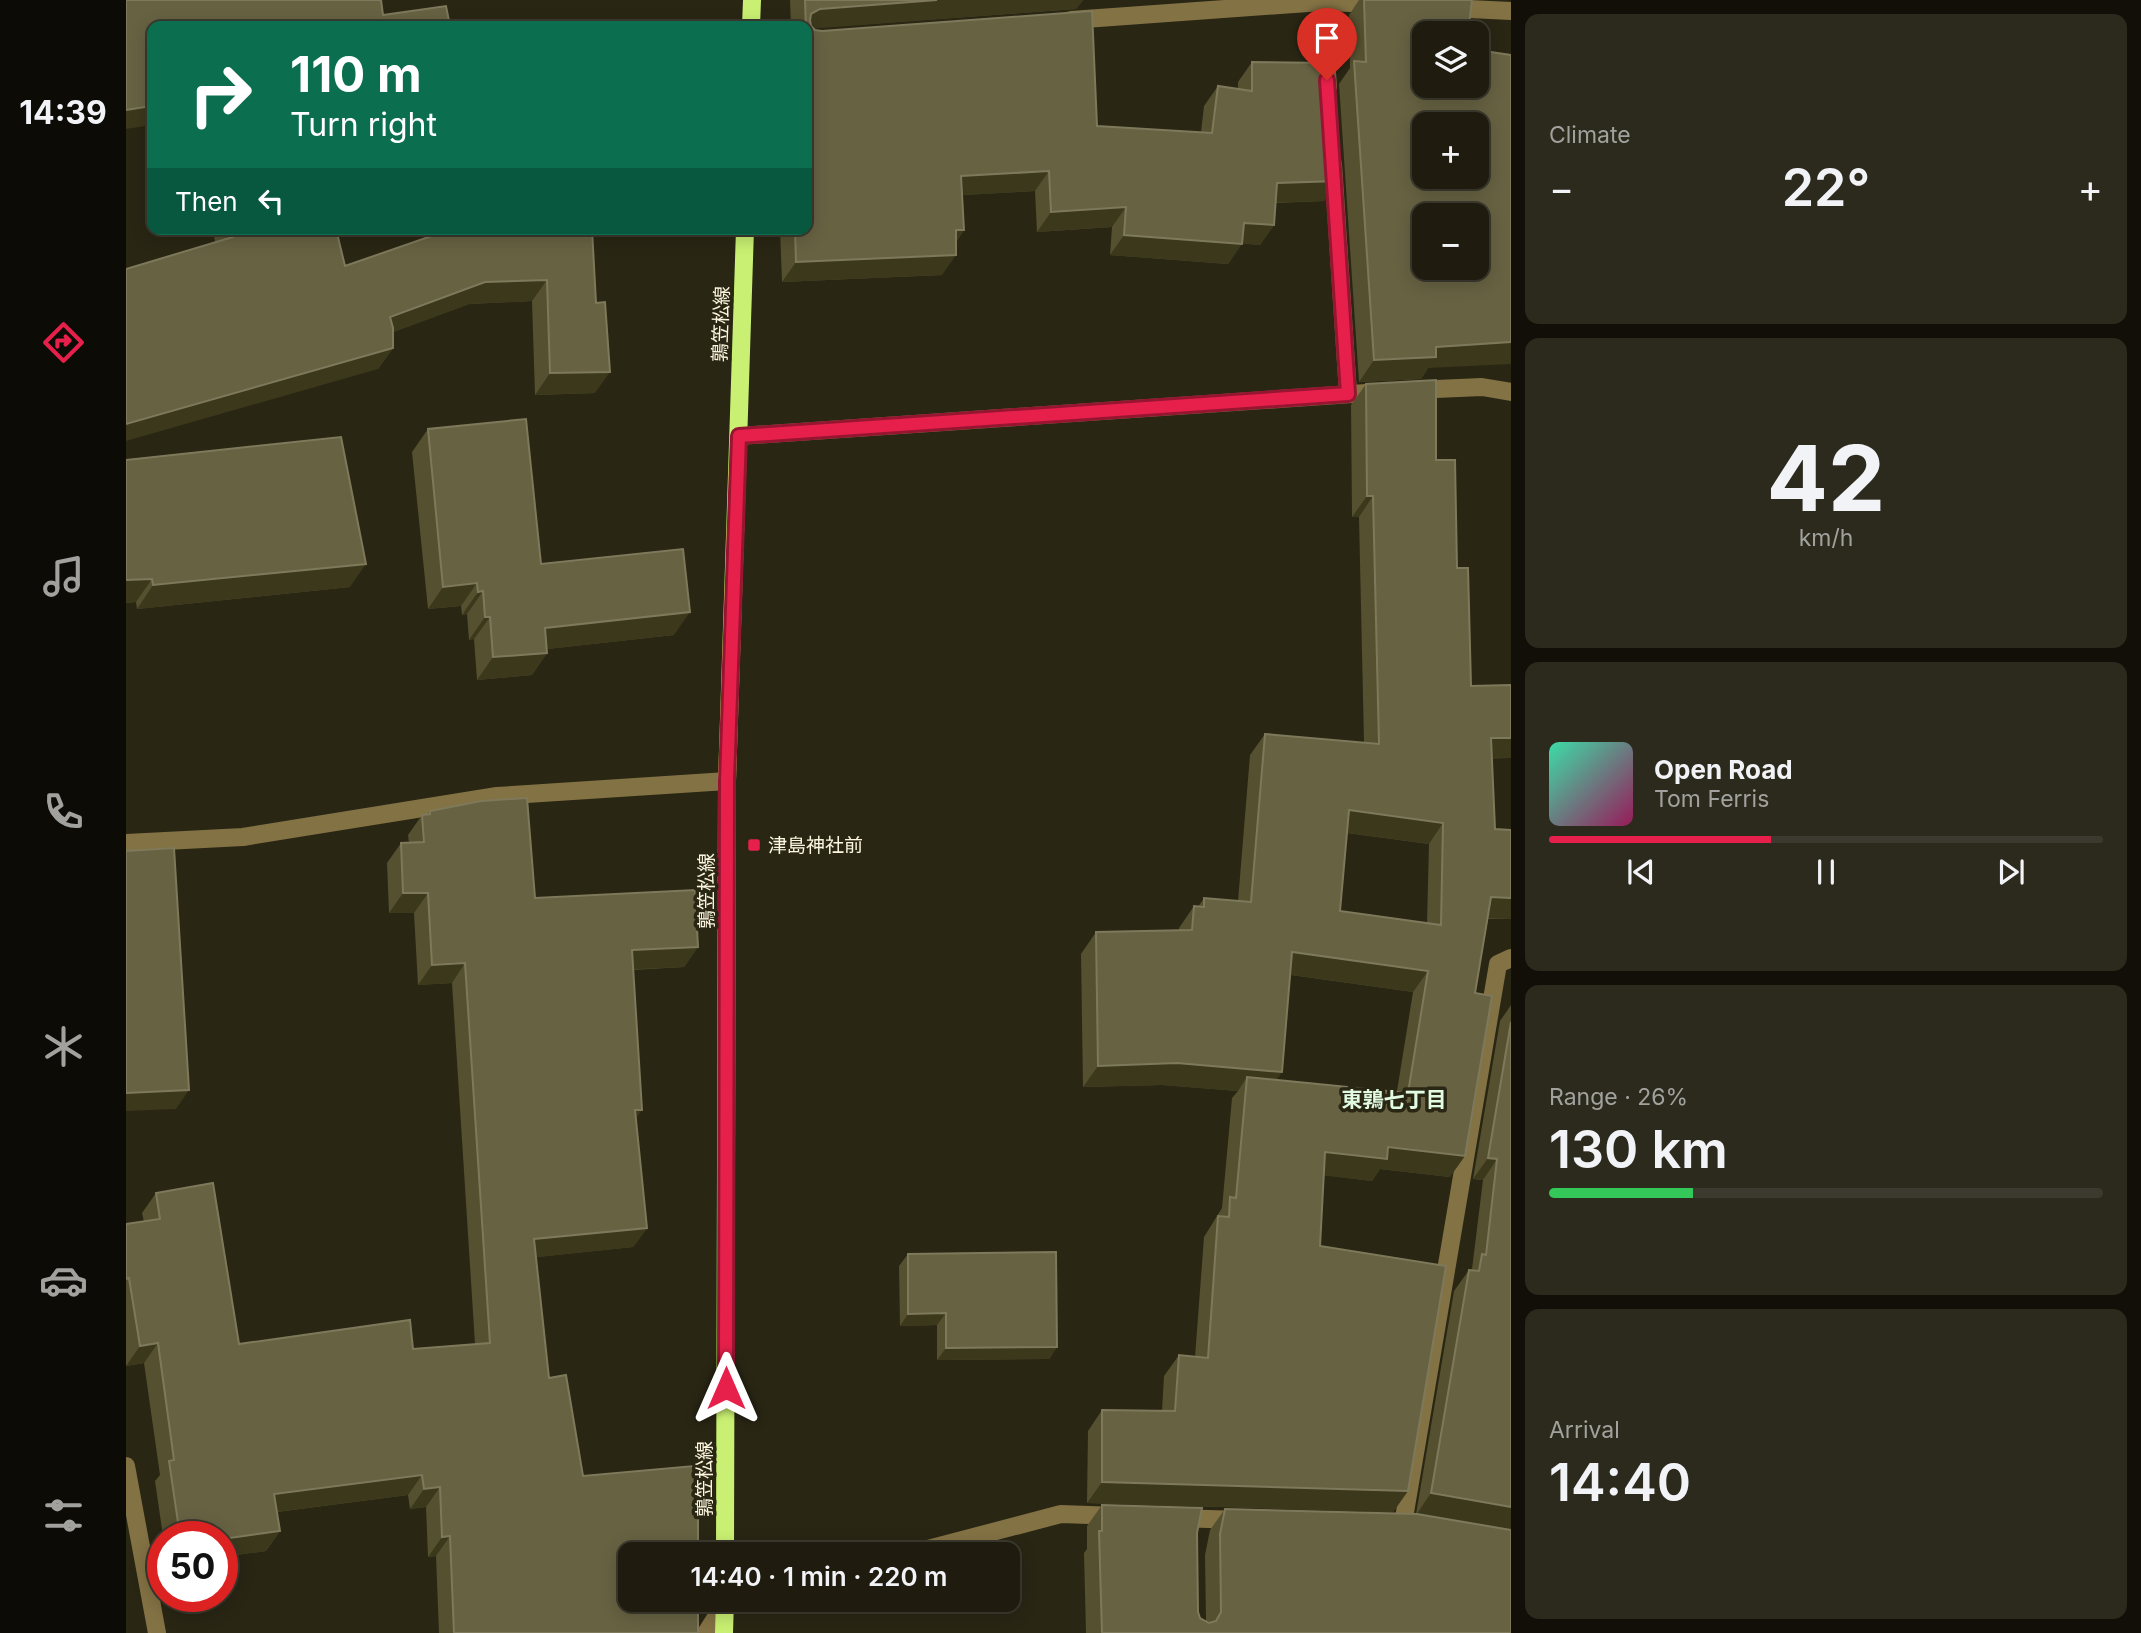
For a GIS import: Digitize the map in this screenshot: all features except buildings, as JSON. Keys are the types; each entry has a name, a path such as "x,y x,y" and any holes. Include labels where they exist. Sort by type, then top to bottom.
{"main road":[{"path":"751,21 752,0"},
{"name":"鶉笠松線","path":"725,1542 727,781 745,235"},
{"path":"724,1633 728,1612"}],"street":[{"path":"1058,21 1322,1 1400,5"},
{"path":"1322,1 1329,110"},
{"path":"1427,6 1511,11"},
{"path":"1332,150 1348,394"},
{"path":"739,436 1348,394 1482,387 1511,392"},
{"path":"126,843 243,837 497,796 727,781"},
{"path":"1404,1524 1498,964 1511,958"},
{"path":"126,1466 157,1633"},
{"path":"955,1542 1061,1514 1130,1517"},
{"path":"1158,1518 1199,1525 1255,1520"},
{"path":"706,1633 722,1612"}],"place":[{"name":"津島神社前","path":"754,845"}],"district":[{"name":"東鶉七丁目","path":"1394,1099"}],"route":[{"path":"726,1388 727,781 739,436 1348,394 1327,80"}]}
